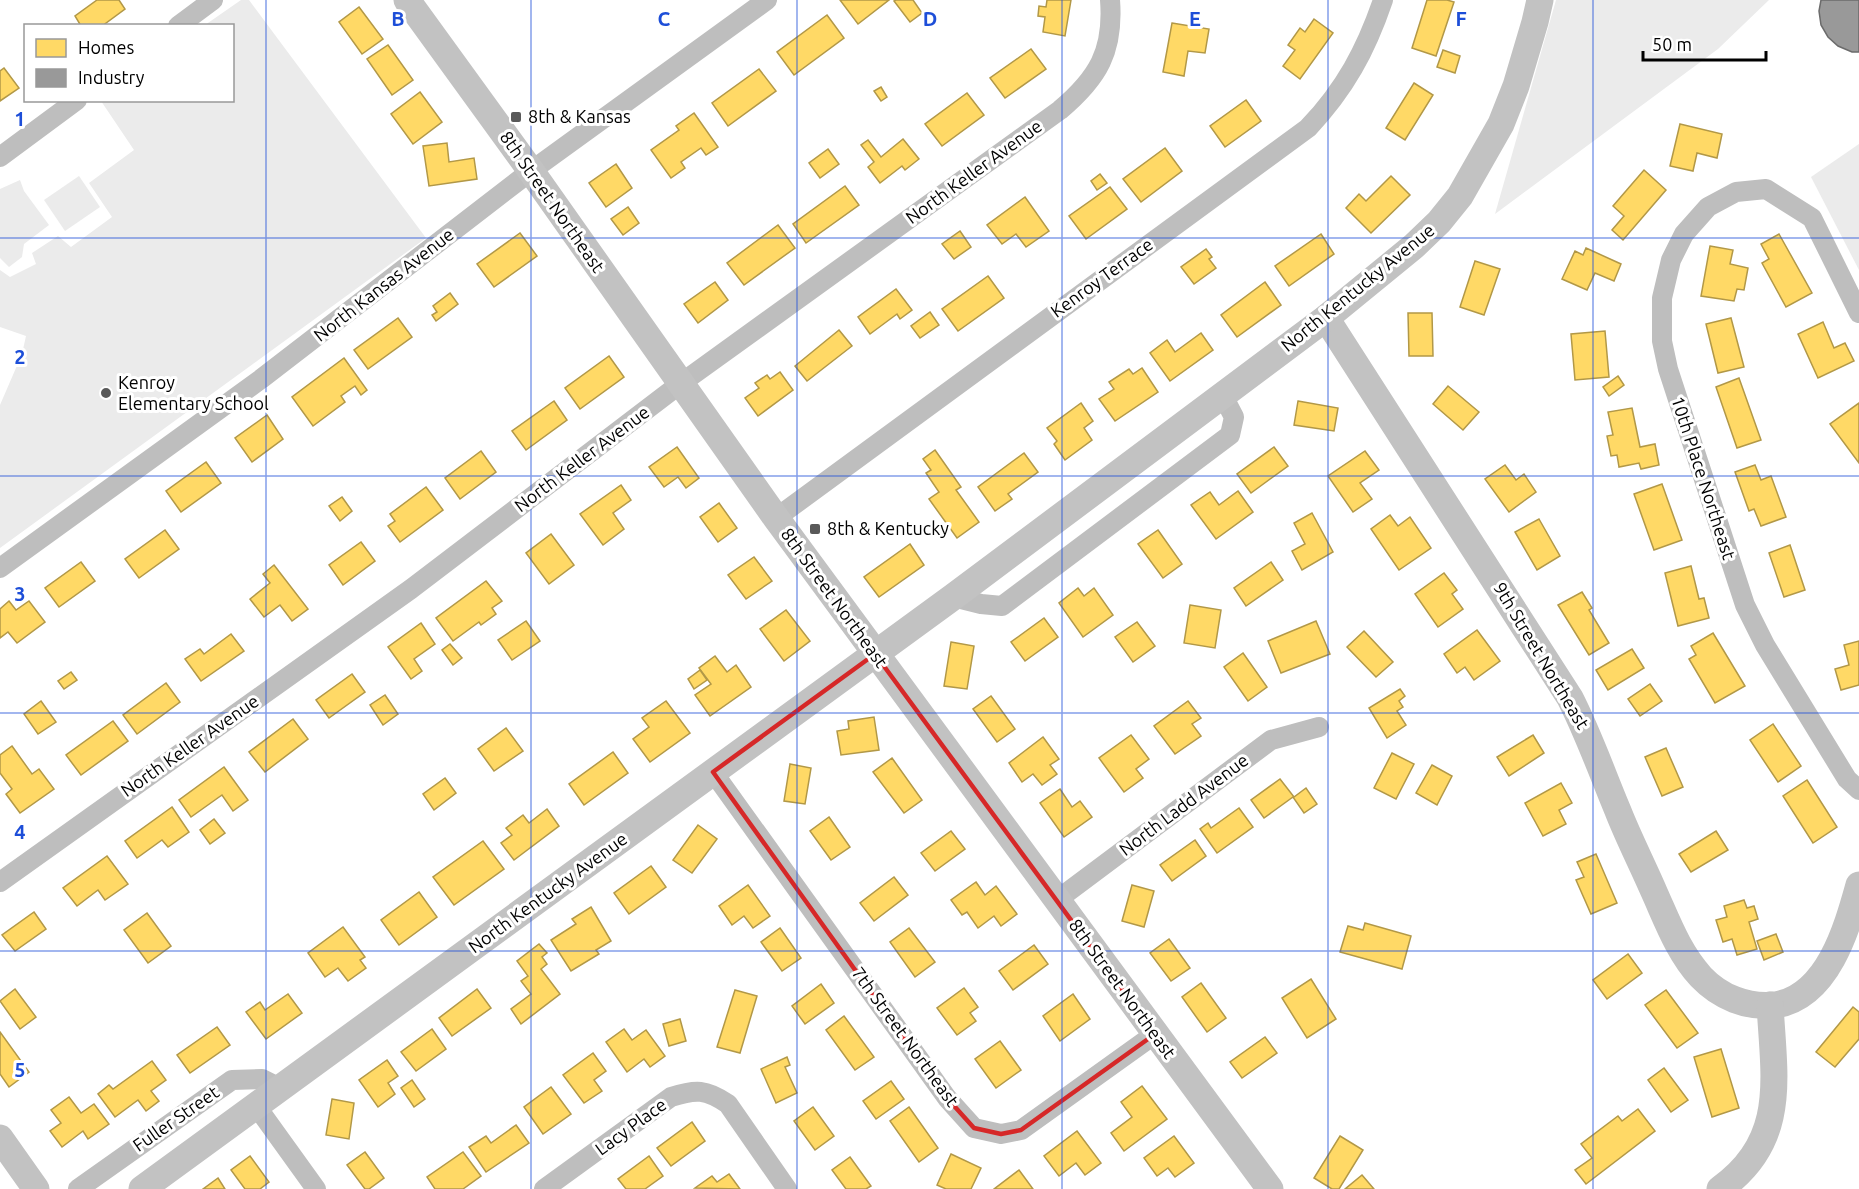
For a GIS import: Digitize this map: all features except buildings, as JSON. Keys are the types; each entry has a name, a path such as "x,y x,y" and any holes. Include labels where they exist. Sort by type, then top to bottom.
{"street":[{"path":"181,24 213,0"},
{"name":"8th Street Northeast","path":"407,0 531,171 776,519 1270,1189"},
{"name":"North Kansas Avenue","path":"0,568 261,379 531,171 767,0"},
{"name":"North Keller Avenue","path":"0,882 411,589 681,384 1077,96 1098,69 1107,48 1111,20 1110,0"},
{"name":"Kenroy Terrace","path":"776,519 1308,128 1338,95 1374,26 1383,0"},
{"name":"North Kentucky Avenue","path":"142,1189 953,597 1326,318 1414,246 1439,222 1460,196 1501,124 1522,68 1540,0"},
{"path":"0,157 73,102"},
{"name":"10th Place Northeast","path":"1859,313 1812,218 1766,189 1736,192 1708,207 1684,234 1671,260 1662,298 1662,341 1668,369 1744,605 1765,645 1847,779 1859,790"},
{"name":"9th Street Northeast","path":"1326,318 1570,698 1587,729 1628,834 1678,945 1689,963 1710,985 1733,1000 1770,1005"},
{"path":"953,597 981,604 1002,606 1125,516 1230,435 1234,417 1222,394"},
{"name":"North Ladd Avenue","path":"1057,900 1271,740 1319,727"},
{"name":"7th Street Northeast","path":"713,772 947,1098 974,1128 1000,1134 1021,1130 1155,1034"},
{"path":"1720,1189 1734,1179 1751,1160 1763,1143 1771,1121 1774,1071 1770,1005 1783,1004 1798,997 1818,979 1831,963 1849,920 1859,885"},
{"name":"Fuller Street","path":"78,1189 232,1080 261,1079 282,1089"},
{"name":"Lacy Place","path":"543,1189 671,1098 693,1090 715,1095 728,1104 787,1189"},
{"path":"257,1107 316,1189"},
{"path":"0,1138 36,1189"}],"highlighted area":[{"path":"875,654 1155,1034 1021,1130 1001,1134 974,1128 947,1098 713,772"}],"shaded area":[{"name":"Kenroy Elementary School","path":"241,0 249,0 426,238 0,548 0,405 22,354 26,336 0,327 0,270 10,277 36,264 32,253 58,236 71,247 112,217 89,183 134,150 102,102 234,102 234,24 206,24"},
{"path":"1556,0 1769,0 1718,49 1495,214"},
{"path":"1859,144 1859,270 1811,177"},
{"path":"79,176 100,207 65,231 44,200"},
{"path":"20,180 24,191 49,225 24,244 22,257 9,267 0,258 0,189"}],"place":[{"name":"8th & Kansas","path":"516,117"},
{"name":"Kenroy Elementary School","path":"106,393"},
{"name":"8th & Kentucky","path":"815,529"}]}
